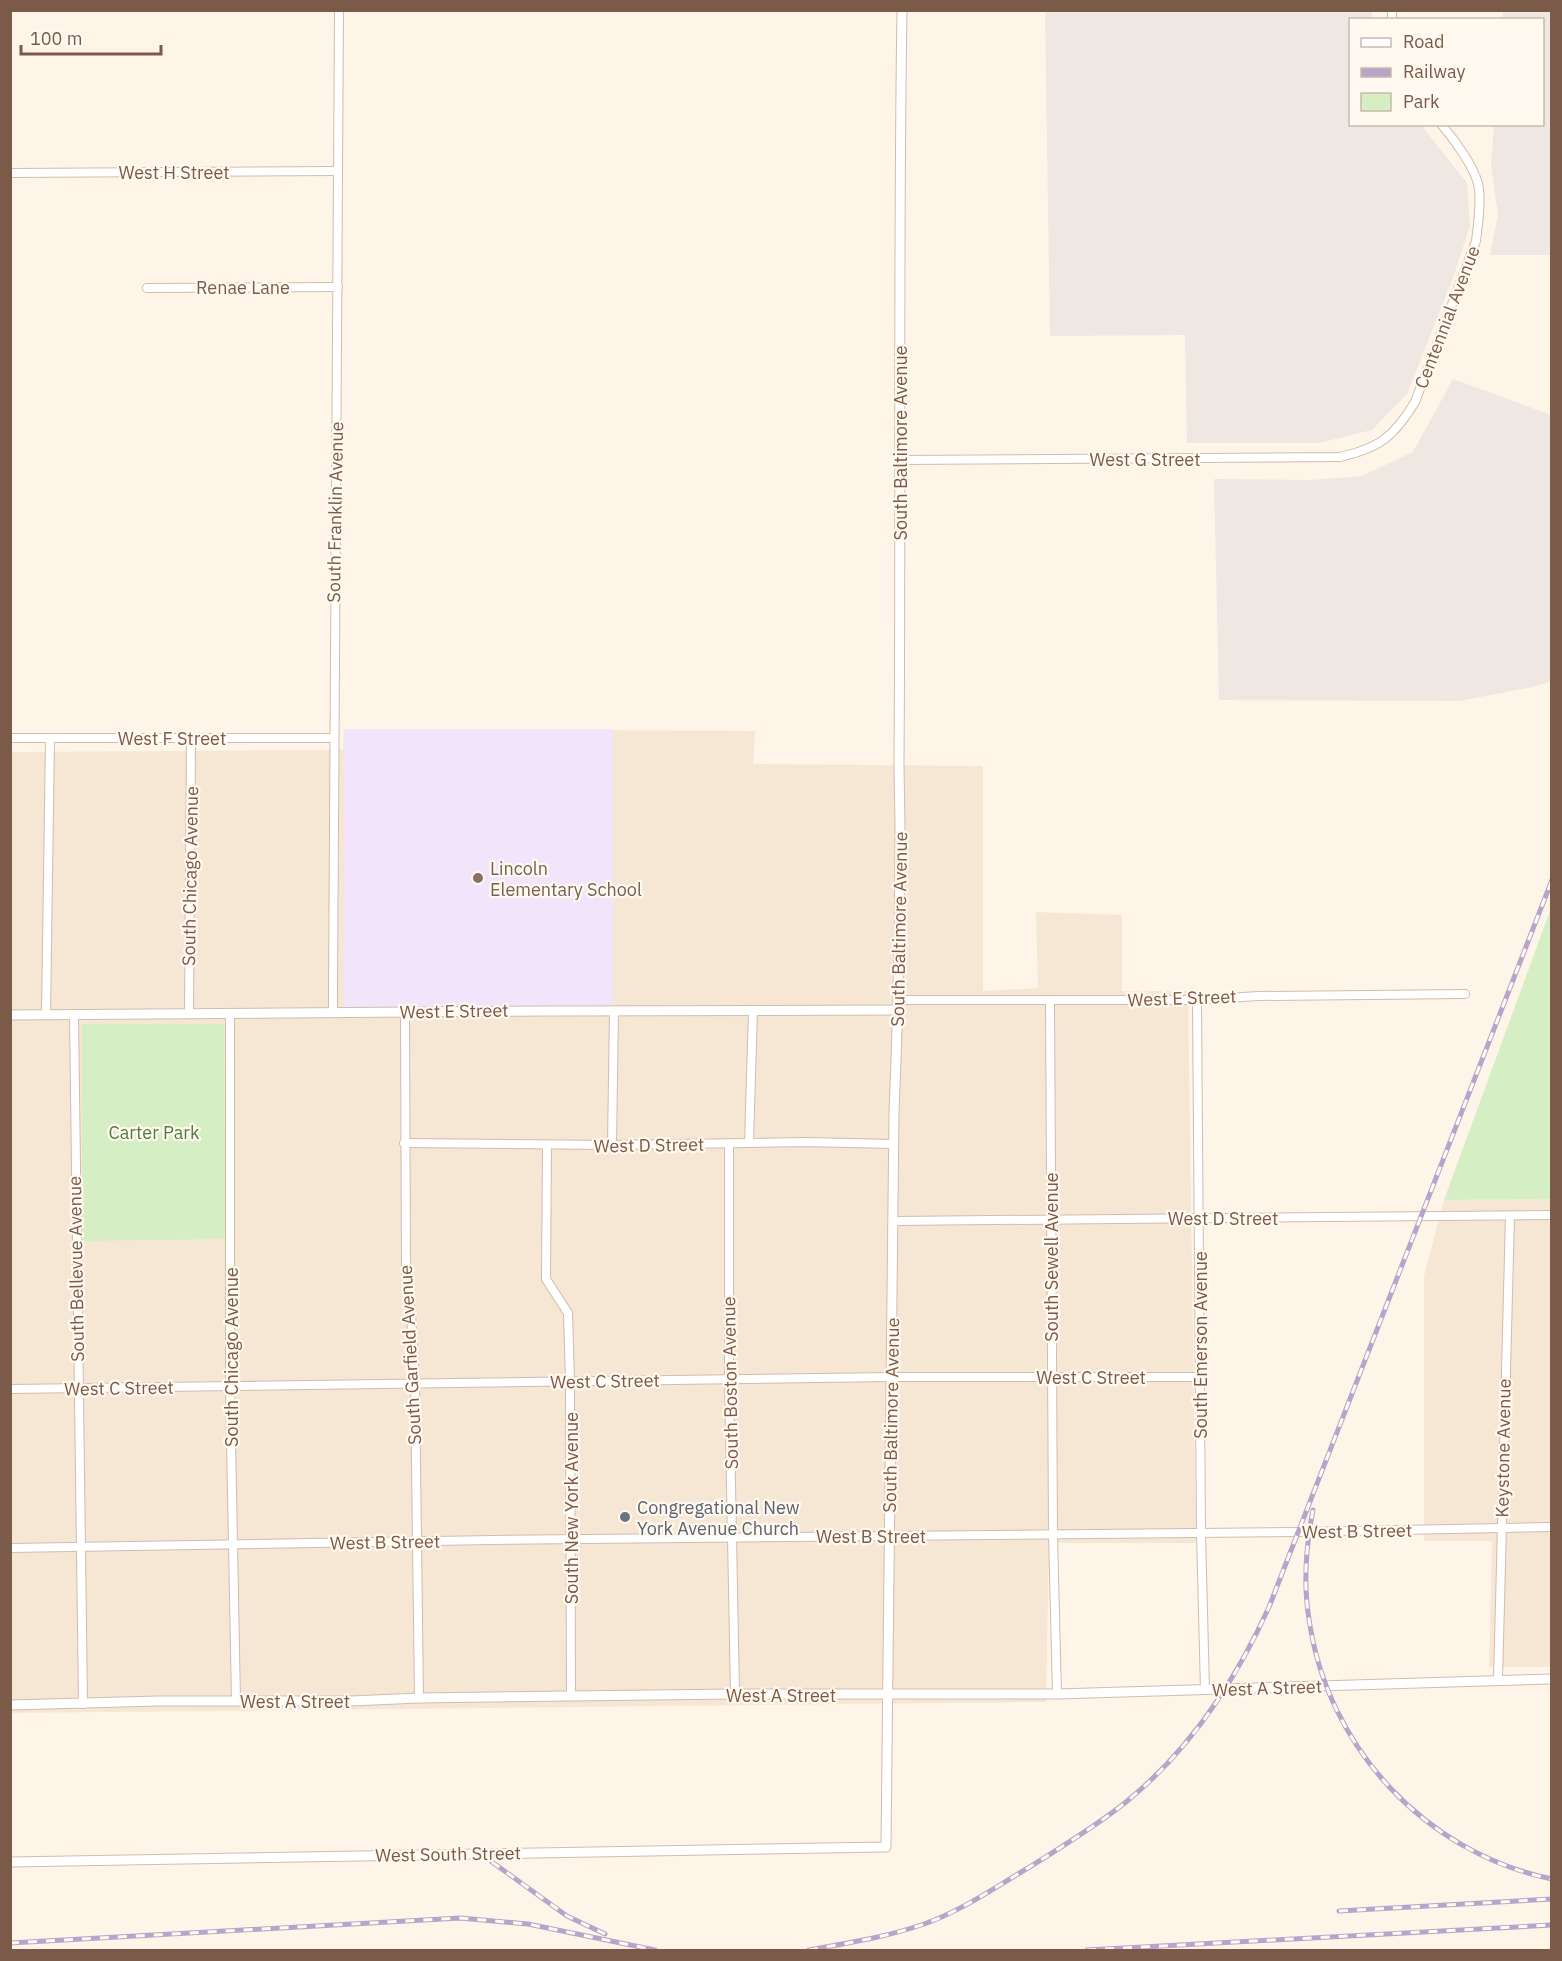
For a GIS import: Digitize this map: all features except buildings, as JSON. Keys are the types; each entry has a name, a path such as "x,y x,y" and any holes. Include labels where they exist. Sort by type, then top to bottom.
{"street":[{"name":"South Franklin Avenue","path":"333,1013 339,10"},
{"name":"South Baltimore Avenue","path":"886,1847 894,1144 899,1005 902,10"},
{"name":"Centennial Avenue","path":"1387,439 1401,425 1414,402 1476,241 1479,188 1463,154 1442,126"},
{"name":"West H Street","path":"10,172 338,171"},
{"name":"Renae Lane","path":"147,288 339,287"},
{"name":"West G Street","path":"900,460 1340,457 1361,452 1387,439"},
{"name":"West F Street","path":"10,738 333,738"},
{"path":"46,1015 50,738"},
{"name":"South Chicago Avenue","path":"189,1014 191,738"},
{"name":"West E Street","path":"10,1015 753,1010 1050,1000 1197,1000 1279,995 1465,994"},
{"name":"South Sewell Avenue","path":"1050,1000 1053,1534 1057,1694"},
{"name":"South Emerson Avenue","path":"1197,1000 1201,1533 1205,1690"},
{"path":"749,1143 753,1010"},
{"path":"612,1145 614,1011"},
{"name":"South Garfield Avenue","path":"405,1012 406,1277 411,1312 414,1384 418,1698"},
{"name":"South Bellevue Avenue","path":"74,1014 77,1388 83,1704"},
{"name":"South Chicago Avenue","path":"230,1014 230,1387 236,1701"},
{"name":"West D Street","path":"404,1143 894,1144"},
{"name":"South Boston Avenue","path":"729,1144 729,1379 735,1695"},
{"name":"South New York Avenue","path":"547,1145 546,1279 568,1313 571,1696"},
{"name":"West D Street","path":"894,1221 1551,1215"},
{"name":"Keystone Avenue","path":"1498,1680 1510,1216"},
{"name":"West C Street","path":"10,1389 892,1377 1200,1377"},
{"name":"West B Street","path":"10,1548 1551,1527"},
{"name":"West A Street","path":"10,1705 571,1696 1057,1694 1551,1679"},
{"name":"West South Street","path":"10,1862 886,1847"}],"shaded area":[{"path":"1045,11 1371,11 1373,18 1349,18 1349,126 1422,126 1467,183 1470,226 1453,278 1407,394 1372,430 1319,443 1187,443 1185,335 1050,336"},
{"path":"1503,11 1551,11 1551,255 1490,255 1498,215 1491,166 1494,126 1544,126 1544,18 1502,18"},
{"path":"1453,379 1551,415 1551,681 1533,687 1459,701 1219,700 1214,479 1310,480 1362,476 1413,452"},
{"path":"344,729 755,731 753,764 983,766 983,991 1038,988 1036,912 1122,915 1122,991 1188,991 1196,1543 1049,1543 1046,1702 11,1713 10,752 343,750"},
{"name":"Lincoln Elementary School","path":"344,729 613,729 613,1007 344,1007"},
{"path":"1551,1199 1551,1667 1489,1667 1492,1541 1424,1541 1424,1276 1444,1200"}],"green space":[{"path":"1551,908 1551,1199 1444,1200"},
{"name":"Carter Park","path":"82,1024 224,1024 226,1239 82,1241"}],"railway":[{"path":"809,1950 910,1929 951,1913 990,1891 1078,1836 1126,1802 1171,1760 1209,1713 1241,1662 1269,1607 1552,880"},
{"path":"1313,1510 1306,1564 1309,1619 1319,1666 1337,1710 1360,1751 1390,1787 1424,1819 1463,1845 1506,1866 1552,1879"},
{"path":"492,1862 567,1916 605,1934"},
{"path":"1339,1911 1552,1899"},
{"path":"10,1943 460,1918 528,1924 655,1950"},
{"path":"1087,1950 1552,1925"}],"place":[{"name":"Lincoln Elementary School","path":"478,878"},
{"name":"Congregational New York Avenue Church","path":"625,1517"}]}
